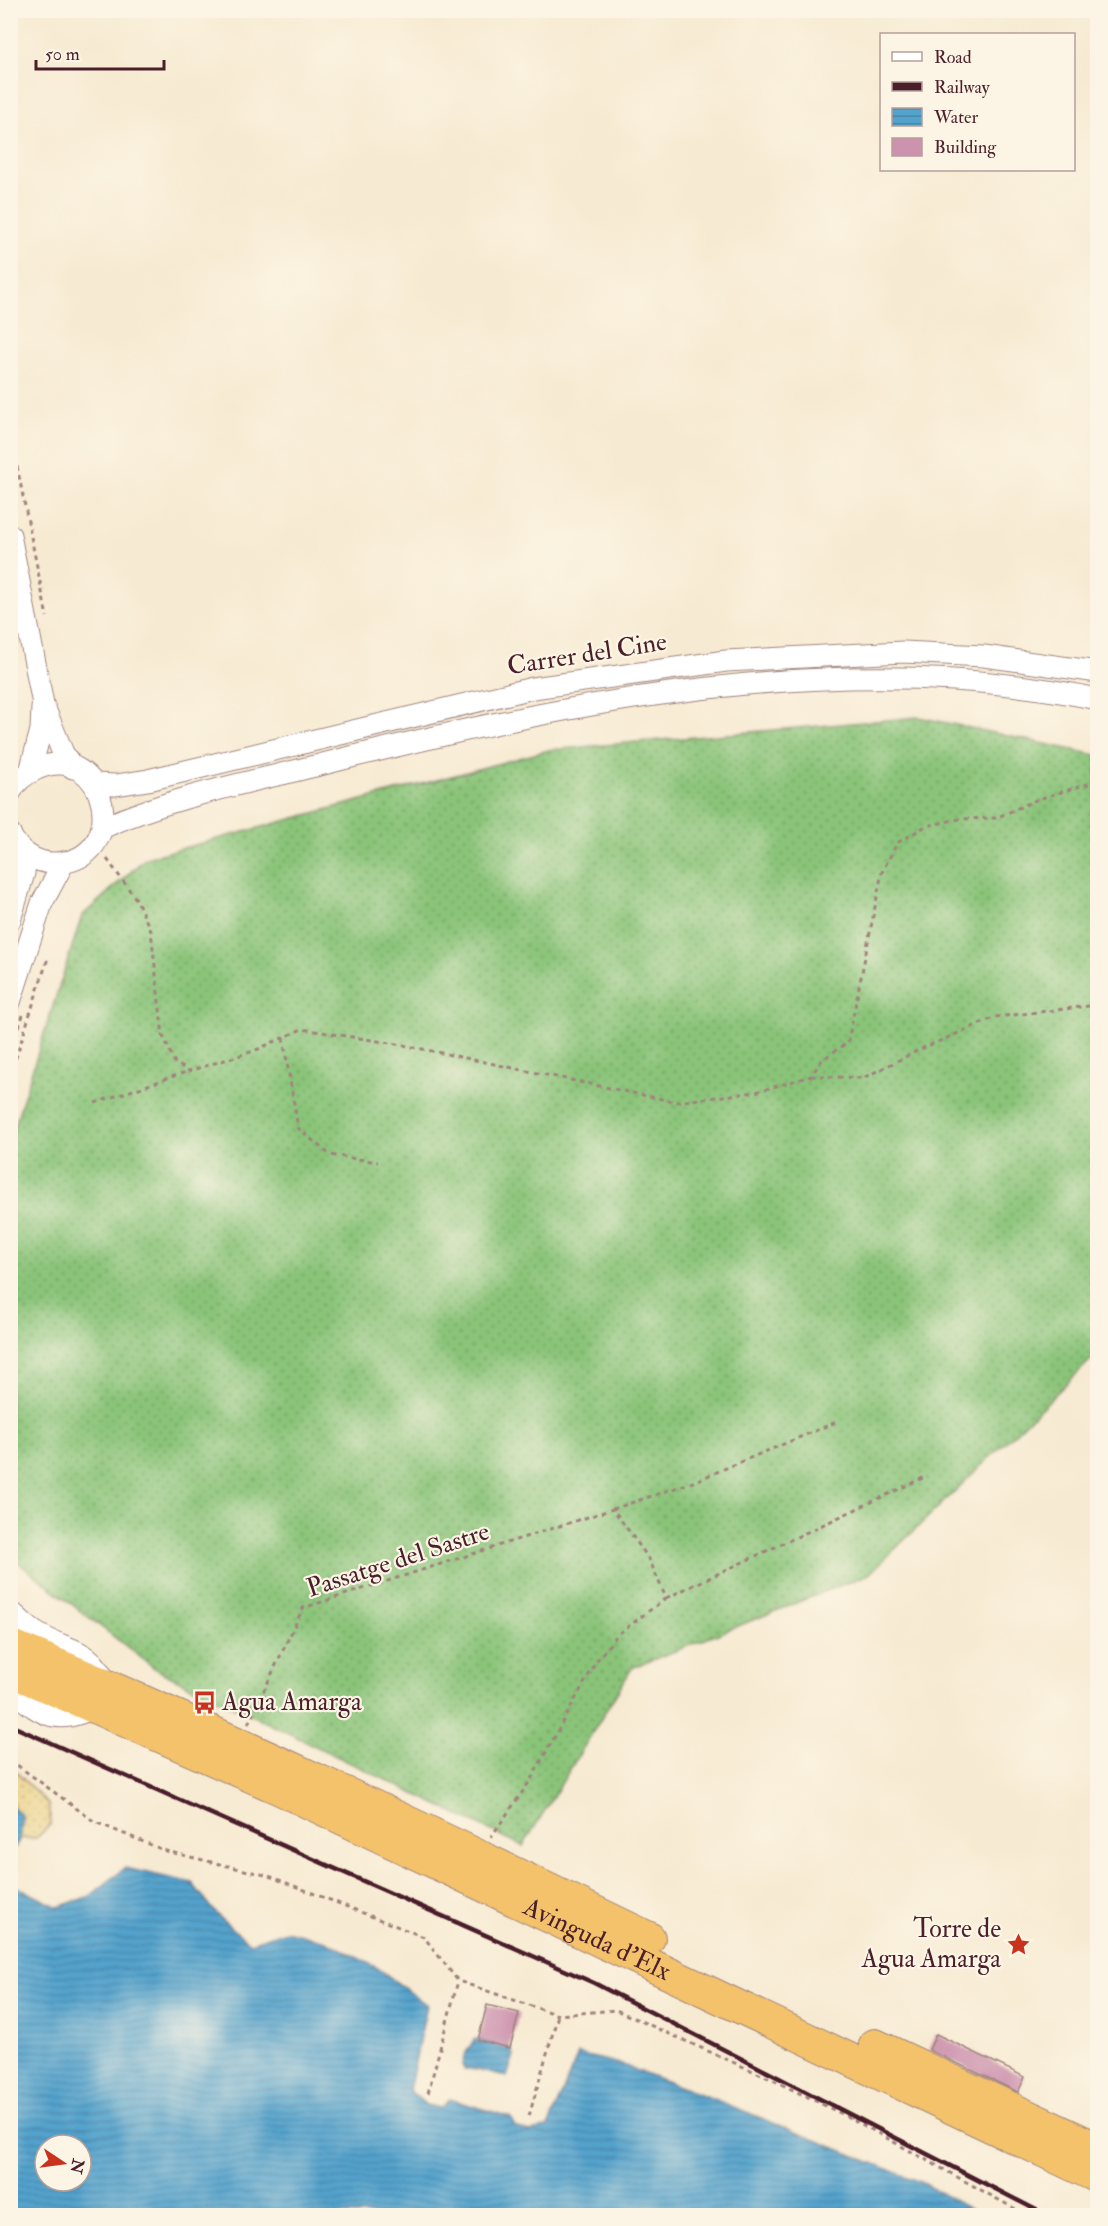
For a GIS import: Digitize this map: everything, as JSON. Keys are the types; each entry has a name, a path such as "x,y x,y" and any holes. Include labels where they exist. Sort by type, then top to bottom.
{"highway":[{"name":"Avinguda d'Elx","path":"10,1645 101,1696 278,1788 662,1968 1098,2177"},
{"name":"Avinguda d'Elx","path":"10,1670 101,1696 238,1745 1098,2149"}],"street":[{"path":"10,535 43,704 63,753 73,768 94,784 103,805 102,828 88,851 64,862 38,861 26,854 11,836"},
{"name":"Carrer del Cine","path":"94,784 116,785 148,780 533,688 632,672 726,661 903,652 984,656 1098,672"},
{"name":"Carrer del Cine","path":"102,828 153,807 412,742 635,697 832,679 902,678 981,682 1098,699"},
{"path":"30,772 41,730 43,704"},
{"path":"10,793 20,779 43,766 58,764 73,768"},
{"path":"10,920 24,873 26,854"},
{"path":"17,1006 42,903 64,862"},
{"path":"10,1689 40,1712 53,1718 74,1717 101,1696 96,1663 85,1654 38,1634 11,1610"}],"path":[{"path":"10,431 48,622"},
{"path":"811,1076 822,1060 848,1042 882,872 897,843 926,826 959,819 996,818 1038,799 1098,781"},
{"path":"99,867 111,854"},
{"path":"106,858 136,899 151,931 163,1036 175,1063 189,1071"},
{"path":"41,959 43,952"},
{"path":"10,1076 47,961"},
{"path":"95,1103 254,1051 302,1029 403,1045 676,1102 756,1092 811,1076 863,1078 923,1048 996,1017 1098,1005"},
{"path":"10,1053 17,1006"},
{"path":"284,1038 298,1128 330,1155 378,1162"},
{"name":"Passatge del Sastre","path":"238,1745 303,1608 693,1482 836,1422"},
{"path":"478,1856 530,1781 597,1660 616,1635 666,1598 927,1476"},
{"path":"613,1509 649,1559 666,1598"},
{"path":"10,1760 95,1822 166,1851 269,1876 424,1937 458,1981 558,2015 616,2010 773,2080 854,2120 1028,2216"},
{"path":"428,2093 458,1981"},
{"path":"529,2116 558,2015"}],"green space":[{"path":"919,717 1097,755 1097,1354 869,1574 632,1668 523,1846 157,1670 15,1560 10,1537 11,1136 82,916 146,858 549,750"}],"sand":[{"path":"11,1767 48,1804 51,1824 36,1838 20,1838 23,1817 11,1804"}],"water":[{"path":"11,1805 23,1817 20,1838 11,1855"},
{"path":"125,1868 192,1883 221,1919 250,1943 286,1931 326,1941 379,1969 427,2005 409,2090 426,2105 440,2108 450,2099 510,2117 515,2127 530,2132 548,2127 578,2054 617,2063 724,2103 925,2184 980,2215 11,2215 11,1884 58,1907 90,1896"},
{"path":"475,2039 510,2048 514,2055 507,2077 464,2069 462,2065 465,2054"}],"building":[{"path":"487,2005 519,2013 510,2048 478,2040"},
{"path":"936,2034 1025,2077 1018,2092 929,2050"}],"railway":[{"path":"10,1725 594,1983 1048,2216"}],"place":[{"name":"Agua Amarga","path":"204,1702"},
{"name":"Torre de Agua Amarga","path":"1019,1944"}]}
